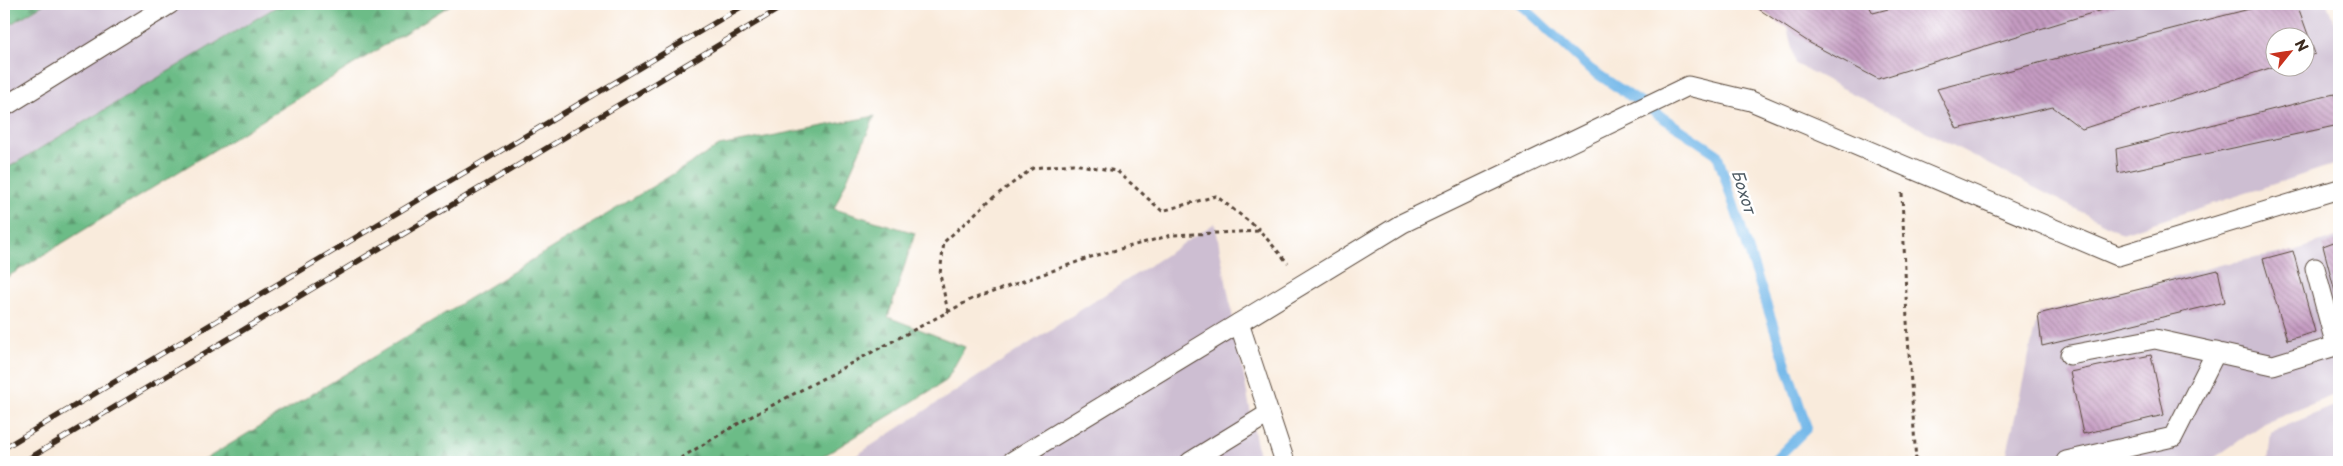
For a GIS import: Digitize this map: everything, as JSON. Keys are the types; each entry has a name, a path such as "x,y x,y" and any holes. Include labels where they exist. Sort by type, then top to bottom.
{"lane":[{"path":"4,107 170,4"},
{"path":"1011,462 1402,223 1688,86 1751,102 2118,256 2339,189"},
{"path":"2070,355 2156,340 2273,364 2338,346 2315,268"},
{"path":"1239,323 1284,462"},
{"path":"2066,461 2173,437 2216,352"},
{"path":"1190,462 1268,414"}],"path":[{"path":"948,312 940,274 944,242 990,200 1033,168 1073,164 1117,171 1162,211 1216,196 1260,231 1304,283"},
{"path":"1900,165 1907,321 1917,461"},
{"path":"674,462 741,422 970,300 1094,256 1172,235 1260,231"}],"shaded area":[{"path":"44,4 281,4 4,170 4,29"},
{"path":"1781,4 2327,4 2339,34 2339,163 2122,233 1796,64"},
{"path":"1215,223 1260,462 846,462"},
{"path":"2339,236 2339,393 2265,423 2208,462 2005,462 2038,314 2224,264 2294,251"},
{"path":"2339,404 2339,462 2268,462 2271,432"}],"green space":[{"path":"4,4 44,4 4,28"},
{"path":"281,4 452,4 4,279 4,170"},
{"path":"875,116 834,209 915,233 888,317 965,347 946,381 814,462 201,462 719,146"}],"building":[{"path":"1751,4 1868,4 1873,13 1907,4 2121,4 1878,79 1810,43"},
{"path":"2269,4 2297,4 2306,28 2266,28 2266,69 2082,129 2053,107 1957,129 1937,89"},
{"path":"2334,94 2339,106 2339,125 2118,173 2116,149"},
{"path":"2339,240 2339,307 2323,246"},
{"path":"2293,251 2315,332 2287,340 2263,259"},
{"path":"2218,270 2225,302 2042,346 2038,314"},
{"path":"2151,355 2164,415 2083,434 2070,372"}],"waterway":[{"name":"Бохот","path":"1520,4 1590,69 1717,154 1807,428 1773,462"}],"railway":[{"path":"4,448 746,4"},
{"path":"23,462 787,4"}]}
